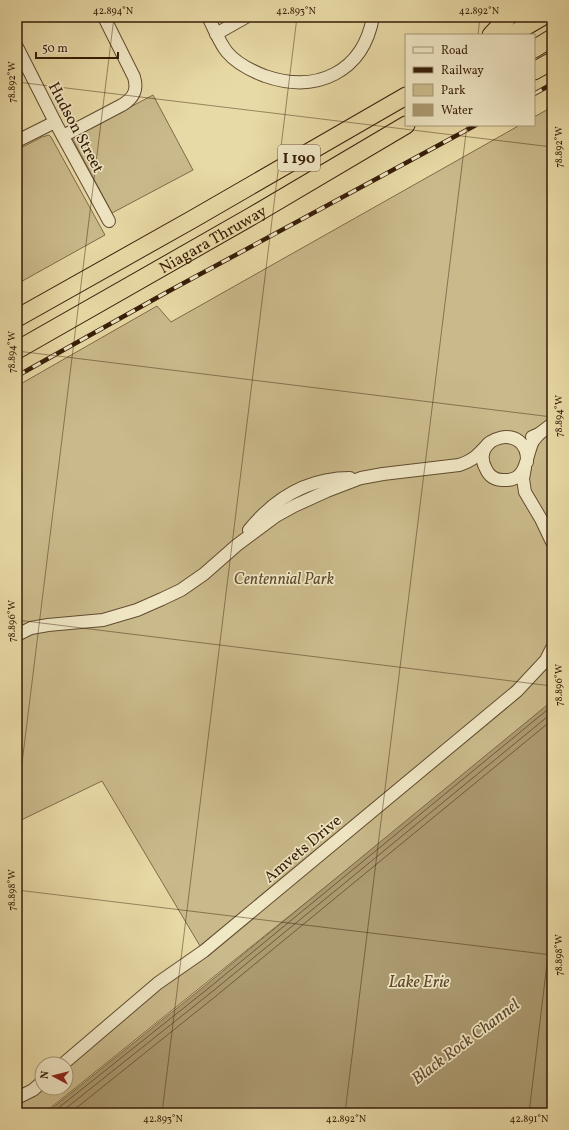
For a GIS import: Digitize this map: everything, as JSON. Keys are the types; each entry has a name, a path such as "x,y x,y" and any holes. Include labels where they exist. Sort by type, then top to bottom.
{"highway":[{"path":"492,34 508,17"},
{"path":"512,34 542,17"},
{"path":"535,48 552,38"},
{"path":"535,70 552,61"},
{"name":"Niagara Thruway","path":"17,318 193,219 405,97"},
{"name":"Niagara Thruway","path":"17,350 252,216 405,126"}],"street":[{"path":"63,136 118,108 130,100 135,93 137,85 134,77 104,17"},
{"path":"208,17 227,52 239,63 256,73 274,79 309,83 327,78 342,70 355,59 363,48 370,31 373,17"},
{"path":"216,34 246,17"},
{"name":"Hudson Street","path":"17,47 55,122 110,221"},
{"path":"17,141 55,122"},
{"path":"17,635 31,628 103,620 137,610 181,590 204,574 237,544 276,516 294,506 360,478 459,465 474,458 489,443 499,437 533,437 552,424"},
{"path":"489,443 484,453 483,462 487,472 497,479 508,480 517,477 523,470 534,440 539,434"},
{"path":"507,437 518,441 524,447 526,454 523,479 525,492 541,519 552,542"},
{"path":"459,465 478,469 497,479 517,486 525,492"},
{"name":"Amvets Drive","path":"72,1056 158,983 204,951 510,696 549,658 552,648"},
{"path":"17,1098 34,1089"}],"green space":[{"path":"153,95 193,170 112,213 72,138"},
{"name":"Centennial Park","path":"552,107 552,705 74,1089 74,1057 203,951 102,781 17,822 17,386 157,306 171,322 518,126 535,126 535,116"},
{"path":"49,135 105,235 17,284 17,150"},
{"name":"Centennial Park","path":"34,1091 34,1096 65,1096 44,1113 17,1113 17,1098"}],"water":[{"name":"Lake Erie","path":"552,701 552,1113 46,1113 67,1096 74,1096 74,1091 207,984"}],"railway":[{"path":"535,93 552,84"},
{"path":"17,376 169,291 474,126"}],"water label":[{"name":"Black Rock Channel","path":"465,1041"}]}
